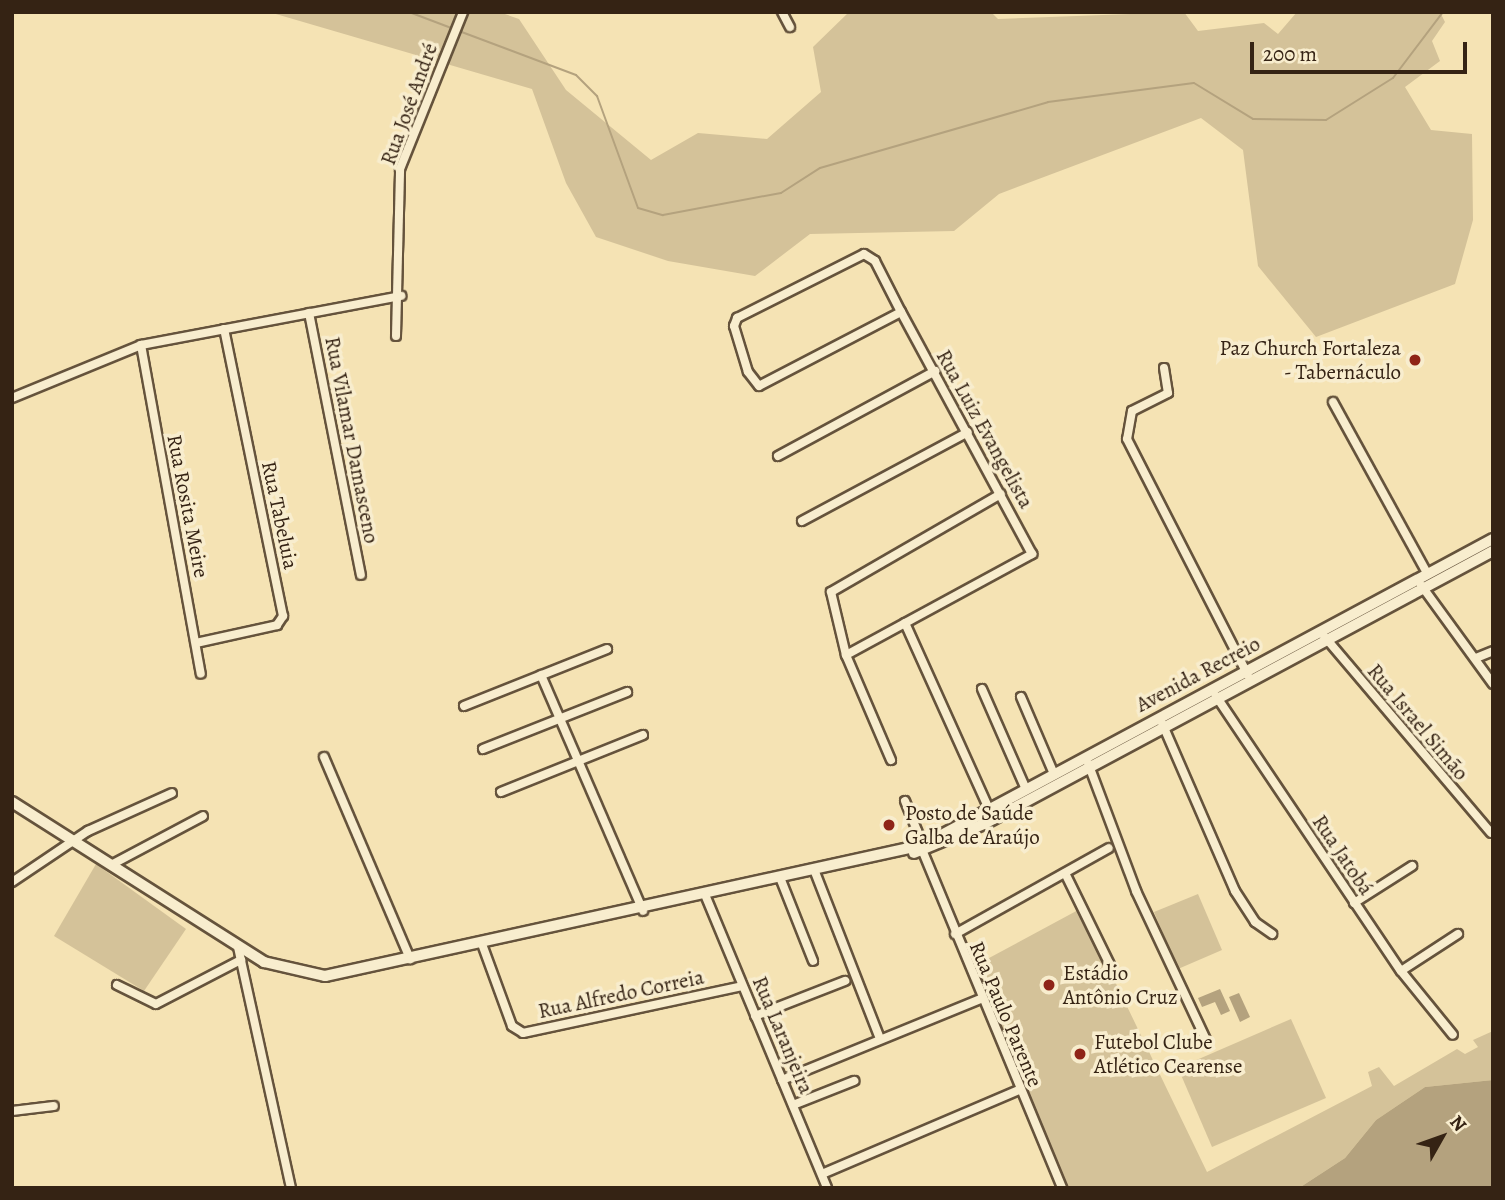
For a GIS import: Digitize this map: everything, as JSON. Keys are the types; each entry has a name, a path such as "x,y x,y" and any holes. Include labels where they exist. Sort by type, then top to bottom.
{"main road":[{"name":"Avenida Recreio","path":"923,848 1087,762 1493,539"},
{"name":"Avenida Recreio","path":"1422,579 1493,551"},
{"name":"Avenida Recreio","path":"923,848 1054,774 1087,762"},
{"path":"12,802 238,947 271,965 312,976 643,911 923,848"}],"street":[{"path":"782,12 790,27"},
{"name":"Rua José André","path":"396,336 401,296 400,169 461,16"},
{"name":"Rua Luiz Evangelista","path":"902,314 765,385 754,384 748,372 737,318 864,254 875,261 1032,552 1028,558 905,623"},
{"path":"12,398 141,345 401,296"},
{"name":"Rua Vilamar Damasceno","path":"309,313 361,575"},
{"name":"Rua Tabeluia","path":"196,643 277,625 283,616 224,329"},
{"name":"Rua Rosita Meire","path":"141,345 201,674"},
{"path":"1164,368 1170,390 1128,416 1127,439 1248,674"},
{"path":"778,456 935,371"},
{"path":"1333,402 1422,579 1493,684"},
{"path":"802,522 968,432"},
{"path":"891,760 846,655 830,597 837,583 1001,494"},
{"path":"846,655 905,623 989,809"},
{"name":"Rua Israel Simão","path":"1323,634 1491,833"},
{"path":"464,706 607,649"},
{"path":"1476,658 1493,651"},
{"path":"541,675 643,911"},
{"path":"982,690 1026,789"},
{"path":"483,749 626,692"},
{"name":"Rua Jatobá","path":"1214,693 1401,971 1453,1035"},
{"path":"1021,697 1054,774"},
{"path":"1161,721 1235,891 1255,922 1272,934"},
{"path":"501,792 643,735"},
{"path":"324,757 410,958"},
{"path":"1087,762 1136,891 1206,1040"},
{"path":"12,882 73,841 172,793"},
{"name":"Rua Paulo Parente","path":"905,801 955,934 1062,1188"},
{"path":"111,865 203,816"},
{"path":"955,934 1109,848"},
{"path":"1354,903 1412,866"},
{"path":"815,872 880,1039"},
{"path":"1065,873 1115,975"},
{"path":"781,880 813,961"},
{"name":"Rua Laranjeira","path":"706,897 827,1188"},
{"path":"1401,971 1458,934"},
{"name":"Rua Alfredo Correia","path":"482,944 512,1026 523,1033 742,986"},
{"path":"238,947 291,1188"},
{"path":"117,985 156,1004 241,960"},
{"path":"755,1016 845,981"},
{"path":"782,1080 982,998"},
{"path":"793,1105 854,1081"},
{"path":"821,1174 1019,1090"},
{"path":"12,1111 54,1106"}],"shaded area":[{"path":"269,12 499,12 519,19 566,90 651,160 698,133 767,139 821,92 813,47 849,12 991,12 998,19 1184,12 1198,31 1264,23 1278,34 1297,12 1440,12 1445,22 1432,41 1440,61 1405,87 1431,130 1472,134 1473,220 1455,284 1316,337 1258,266 1243,150 1201,118 999,194 954,231 810,234 755,276 668,261 596,237 566,183 532,89"},
{"path":"96,864 186,929 144,991 54,936"},
{"path":"1198,894 1222,950 1178,969 1154,912"},
{"name":"Futebol Clube Atlético Cearense","path":"1080,909 1207,1172 1372,1086 1368,1072 1379,1067 1394,1086 1457,1049 1465,1054 1478,1047 1473,1040 1493,1031 1493,1080 1425,1087 1376,1120 1345,1158 1299,1188 1068,1188 976,965"},
{"path":"1220,989 1230,1011 1221,1015 1215,1002 1202,1007 1198,998"},
{"path":"1239,993 1250,1017 1240,1022 1229,997"},
{"path":"1291,1019 1326,1098 1212,1147 1178,1068"},
{"path":"1493,1080 1493,1188 1299,1188 1345,1158 1376,1120 1425,1087"}],"waterway":[{"path":"409,12 454,29"},
{"path":"459,31 576,75 597,96 638,208 663,215 781,193 820,168 1048,102 1194,83 1253,119 1326,120 1393,78 1443,12"}],"place":[{"name":"Paz Church Fortaleza - Tabernáculo","path":"1415,360"},
{"name":"Posto de Saúde Galba de Araújo","path":"889,825"},
{"name":"Estádio Antônio Cruz","path":"1049,985"},
{"name":"Futebol Clube Atlético Cearense","path":"1080,1054"}]}
